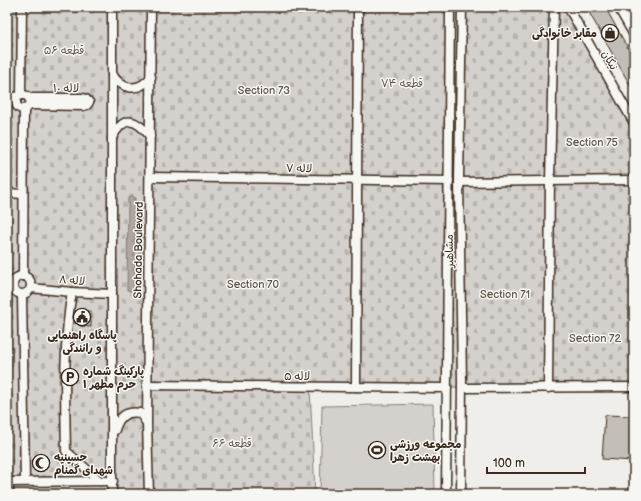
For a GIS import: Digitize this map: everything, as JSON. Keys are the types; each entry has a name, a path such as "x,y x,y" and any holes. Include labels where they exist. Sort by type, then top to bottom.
{"street":[{"path":"22,7 20,101 24,194 23,276"},
{"path":"112,7 112,494"},
{"name":"Shohada Boulevard","path":"149,494 147,386 151,7"},
{"path":"356,387 358,7"},
{"name":"مشاهیر","path":"446,494 450,7"},
{"name":"مشاهیر","path":"461,494 462,388 459,182 462,7"},
{"path":"548,388 550,181 554,7"},
{"name":"نیکان","path":"568,7 634,123"},
{"path":"618,7 634,35"},
{"path":"112,74 116,80 128,87 135,88 142,85 151,77"},
{"name":"لاله ۱۰","path":"7,96 20,101 83,106 87,105 89,102 83,98 20,101"},
{"path":"112,138 120,125 126,122 134,122 140,125 150,136"},
{"name":"لاله ۷","path":"150,177 449,180"},
{"path":"459,182 634,180"},
{"path":"7,192 24,194"},
{"path":"23,276 31,281 31,288 28,293 22,295 16,293 10,288 15,279 23,276"},
{"name":"لاله ۸","path":"31,288 112,294"},
{"path":"72,292 68,311 65,388 66,451 100,481"},
{"path":"22,295 25,482"},
{"name":"لاله ۵","path":"147,386 447,388"},
{"path":"462,388 634,388"},
{"path":"113,439 117,423 123,416 130,412 140,413 147,423"},
{"path":"446,462 461,462"},
{"path":"9,494 8,482 113,481"}],"green space":[{"path":"7,7 572,7 634,118 634,387 310,387 315,494 7,494"},
{"name":"مجموعه ورزشی بهشت زهرا","path":"433,404 435,494 320,494 322,406"}],"water":[{"path":"132,196 135,198 135,289 131,291 127,290 128,198"}],"building":[{"name":"مقابر خانوادگی","path":"586,7 605,7 634,59 634,92"},
{"name":"پاسگاه راهنمایی و رانندگی","path":"75,311 91,311 91,327 80,326 82,324 73,323"},
{"path":"605,415 634,416 634,461 602,459"}],"place":[{"name":"مقابر خانوادگی","path":"610,33"},
{"name":"پاسگاه راهنمایی و رانندگی","path":"82,317"},
{"name":"پارکینگ شماره ۱ حرم مطهر","path":"70,377"},
{"name":"مجموعه ورزشی بهشت زهرا","path":"377,450"},
{"name":"حسینیه شهدای گمنام","path":"41,463"}],"park label":[{"name":"قطعه ۵۶","path":"64,50"},
{"name":"قطعه ۷۴","path":"402,83"},
{"name":"Section 73","path":"264,90"},
{"name":"Section 75","path":"592,142"},
{"name":"Section 70","path":"253,284"},
{"name":"Section 71","path":"505,294"},
{"name":"Section 72","path":"595,338"},
{"name":"قطعه ۶۶","path":"232,443"}]}
